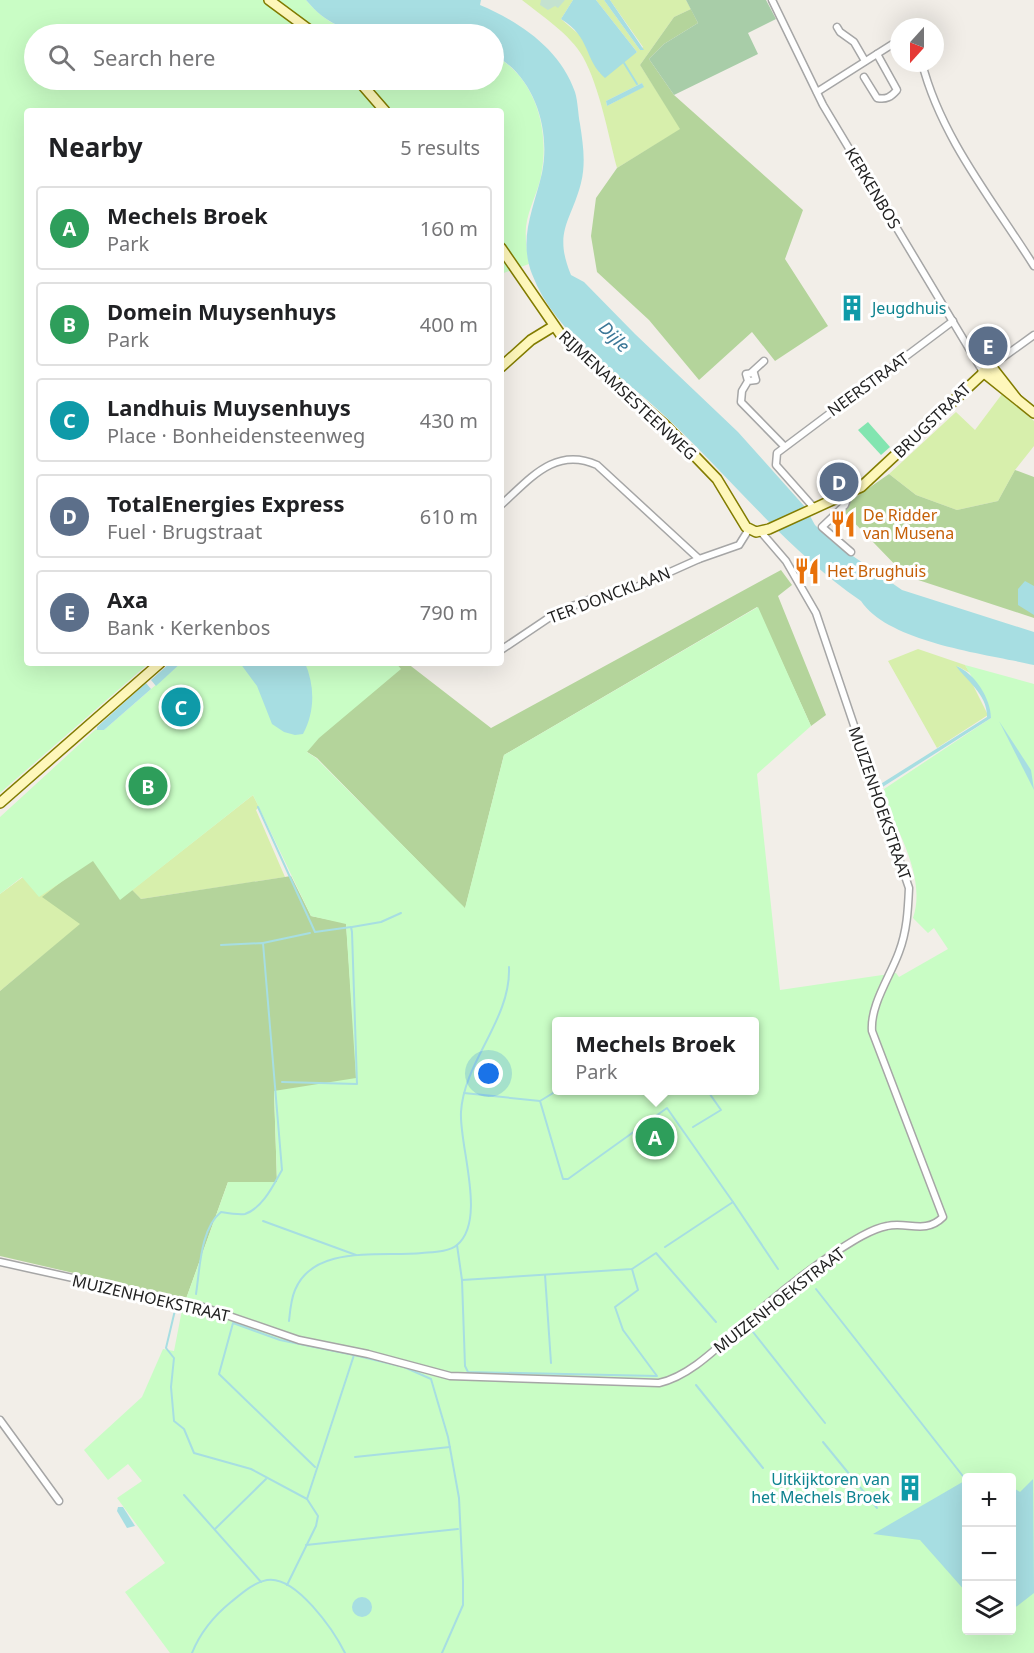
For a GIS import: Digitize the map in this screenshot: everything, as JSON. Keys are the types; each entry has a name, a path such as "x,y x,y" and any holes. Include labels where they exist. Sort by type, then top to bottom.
{"street":[{"path":"269,0 301,24"},
{"name":"KERKENBOS","path":"772,0 817,92 953,321 987,369"},
{"path":"837,27 854,42 865,61"},
{"path":"817,92 890,46"},
{"path":"864,77 877,98 883,100 897,90 877,54"},
{"path":"925,72 951,136 1034,266"},
{"path":"367,90 383,108"},
{"name":"RIJMENAMSESTEENWEG","path":"504,252 554,326 672,432 717,479 749,530"},
{"name":"NEERSTRAAT","path":"784,446 953,321"},
{"path":"504,364 531,340 554,326"},
{"path":"1034,335 987,369 1034,413"},
{"path":"764,361 752,372 756,380 748,381 742,391 741,402 784,446 775,457 776,465 814,510"},
{"name":"BRUGSTRAAT","path":"765,531 849,494 872,478 987,369"},
{"path":"504,502 540,469 563,459 582,458 597,465 699,559"},
{"name":"BRUGSTRAAT","path":"849,494 845,505 824,524 825,530 851,552"},
{"path":"749,530 765,531"},
{"name":"TER DONCKLAAN","path":"504,648 559,611 594,598 632,588 699,559 739,545 749,530"},
{"name":"MUIZENHOEKSTRAAT","path":"0,1262 200,1306 299,1340 369,1354 450,1376 659,1383 672,1380 714,1350 752,1317 834,1254 886,1226 915,1228 936,1224 943,1217 871,1025 871,1019 900,949 908,915 909,888 816,613 792,569 765,531"},
{"path":"0,803 157,666"},
{"path":"0,1420 59,1501"}],"green space":[{"path":"0,0 306,0 323,17 335,24 24,24 24,90 504,90 504,61 508,64 529,89 536,104 544,153 541,177 526,227 529,264 504,273 504,108 24,108 24,666 146,666 0,793"},
{"path":"522,0 573,0 561,19 582,37 600,73 637,52 596,0 604,0 640,50 643,47 610,0 686,0 691,9 674,17 640,65 681,129 617,168 599,97 583,57 563,33","holes":["642,83 643,87 607,106 606,101"]},
{"path":"541,0 565,0 558,8 555,6 548,10 540,5"},
{"path":"686,0 766,0 776,19 748,33 758,54 674,95 649,59 664,44 698,23"},
{"path":"691,9 698,23 664,44 649,59 674,95 803,210 785,259 828,326 775,361 752,332 699,380 649,320 597,272 591,236 596,198 617,168 680,129 640,65 674,17"},
{"path":"1002,394 1034,421 1034,446 1015,470 998,501 957,510 916,495 889,474 956,412 975,430"},
{"path":"868,422 890,447 881,455 858,430"},
{"path":"1015,470 1034,477 1034,618 906,576 840,508 889,474 916,495 957,510 998,501"},
{"path":"781,570 792,585 778,596 826,715 811,726 757,607 504,755 465,909 317,758 299,747 361,666 411,666 491,728"},
{"path":"758,607 811,726 757,774 780,990 896,973 899,977 948,949 934,928 928,933 913,918 916,886 913,870 881,791 991,718 988,705 965,665 1034,684 1034,1653 170,1653 125,1592 165,1563 117,1498 142,1481 128,1464 108,1480 84,1450 142,1397 163,1349 174,1351 182,1310 228,1182 277,1182 274,1091 356,1078 346,924 311,916 253,795 120,900 93,861 39,897 22,877 0,894 0,817 96,729 104,730 178,666 398,666 401,669 319,738 307,752 316,758 465,908 504,755"},
{"path":"918,649 965,665 970,673 957,666 971,681 988,715 937,748 888,661"},
{"path":"253,795 259,807 256,810 285,877 141,899 132,890"},
{"path":"97,854 141,899 291,876 311,916 346,923 357,1078 468,1086 274,1091 277,1182 228,1182 186,1299 0,1256 0,991 80,924 42,897"},
{"path":"23,877 69,877 81,924 0,991 0,894"}],"water":[{"name":"Dijle","path":"306,0 481,0 480,5 510,20 537,39 549,50 568,77 575,92 577,104 583,146 583,168 581,183 565,227 564,237 566,260 571,275 584,282 738,432 805,507 815,525 834,543 902,590 1034,632 1034,665 940,645 893,627 875,615 808,559 690,440 590,352 556,317 532,274 527,248 529,223 544,156 541,122 529,90 520,76 504,61 504,24 335,24 319,14"},
{"path":"573,0 596,0 637,52 605,78 593,64 578,33 561,19"},
{"path":"604,0 610,0 644,50 640,50"},
{"path":"642,83 644,87 607,106 606,101"},
{"path":"1025,581 1034,586 1034,615 1018,605 1018,589"},
{"path":"167,666 178,666 156,686 151,680"},
{"path":"242,666 306,666 311,681 312,708 303,734 295,735 284,732 272,724 257,686"},
{"path":"956,666 969,674 981,688 988,703 991,718 881,788 879,785 987,717 984,702 976,688"},
{"path":"146,683 151,689 104,730 97,730 97,727"},
{"path":"999,721 1031,770 1034,790"},
{"path":"1033,1479 1034,1593 1016,1607 1016,1490 1020,1492"},
{"path":"962,1482 962,1587 920,1540 873,1534"},
{"path":"118,1507 123,1507 135,1526 127,1528 117,1511"},
{"path":"362,1597 369,1600 372,1607 369,1614 362,1617 355,1614 352,1607 355,1600"}],"waterway":[{"path":"624,63 637,84"},
{"path":"258,807 315,932 351,927 352,932 357,1084 282,1082"},
{"path":"352,927 381,922 401,913"},
{"path":"263,943 310,933"},
{"path":"196,1294 202,1250 214,1219 221,1212 245,1214 257,1207 282,1170 263,943 221,945"},
{"path":"289,1321 295,1290 304,1275 317,1265 332,1259 350,1256 445,1250 457,1245 466,1234 471,1201 461,1126 464,1093 470,1075 503,1005 508,986 509,967"},
{"path":"464,1093 540,1101 563,1179 568,1179 667,1108 733,1202"},
{"path":"540,1101 552,1094"},
{"path":"693,1127 721,1110 710,1095"},
{"path":"665,1247 733,1202 778,1269"},
{"path":"263,1221 356,1255"},
{"path":"457,1245 462,1280 632,1269 656,1253 716,1322"},
{"path":"462,1280 465,1366 468,1372 657,1376 623,1330 615,1307 638,1290 632,1269"},
{"path":"545,1275 551,1363"},
{"path":"816,1289 962,1475"},
{"path":"226,1321 202,1311 176,1306 166,1348 174,1358 171,1387 174,1421 184,1429 194,1453 251,1469 307,1499 318,1516 316,1526 287,1585"},
{"path":"315,1467 219,1374 233,1323 280,1340 354,1355"},
{"path":"753,1332 825,1423"},
{"path":"307,1499 354,1355 404,1367 431,1379 448,1437 459,1498 463,1581 463,1605 442,1653"},
{"path":"696,1385 763,1468"},
{"path":"823,1442 877,1508"},
{"path":"355,1457 450,1447"},
{"path":"215,1529 266,1479"},
{"path":"184,1495 261,1582"},
{"path":"306,1545 458,1529"},
{"path":"192,1653 208,1625 219,1613 248,1589 267,1580 278,1581 290,1586 302,1595 323,1619 345,1653"}],"place":[{"name":"Jeugdhuis","path":"852,308"},
{"name":"Axa","path":"988,346"},
{"name":"TotalEnergies Express","path":"839,482"},
{"name":"De Ridder van Musena","path":"843,524"},
{"name":"Het Brughuis","path":"807,571"},
{"name":"Landhuis Muysenhuys","path":"181,707"},
{"name":"Domein Muysenhuys","path":"148,786"},
{"name":"Mechels Broek","path":"655,1137"},
{"name":"Uitkijktoren van het Mechels Broek","path":"910,1488"}]}
